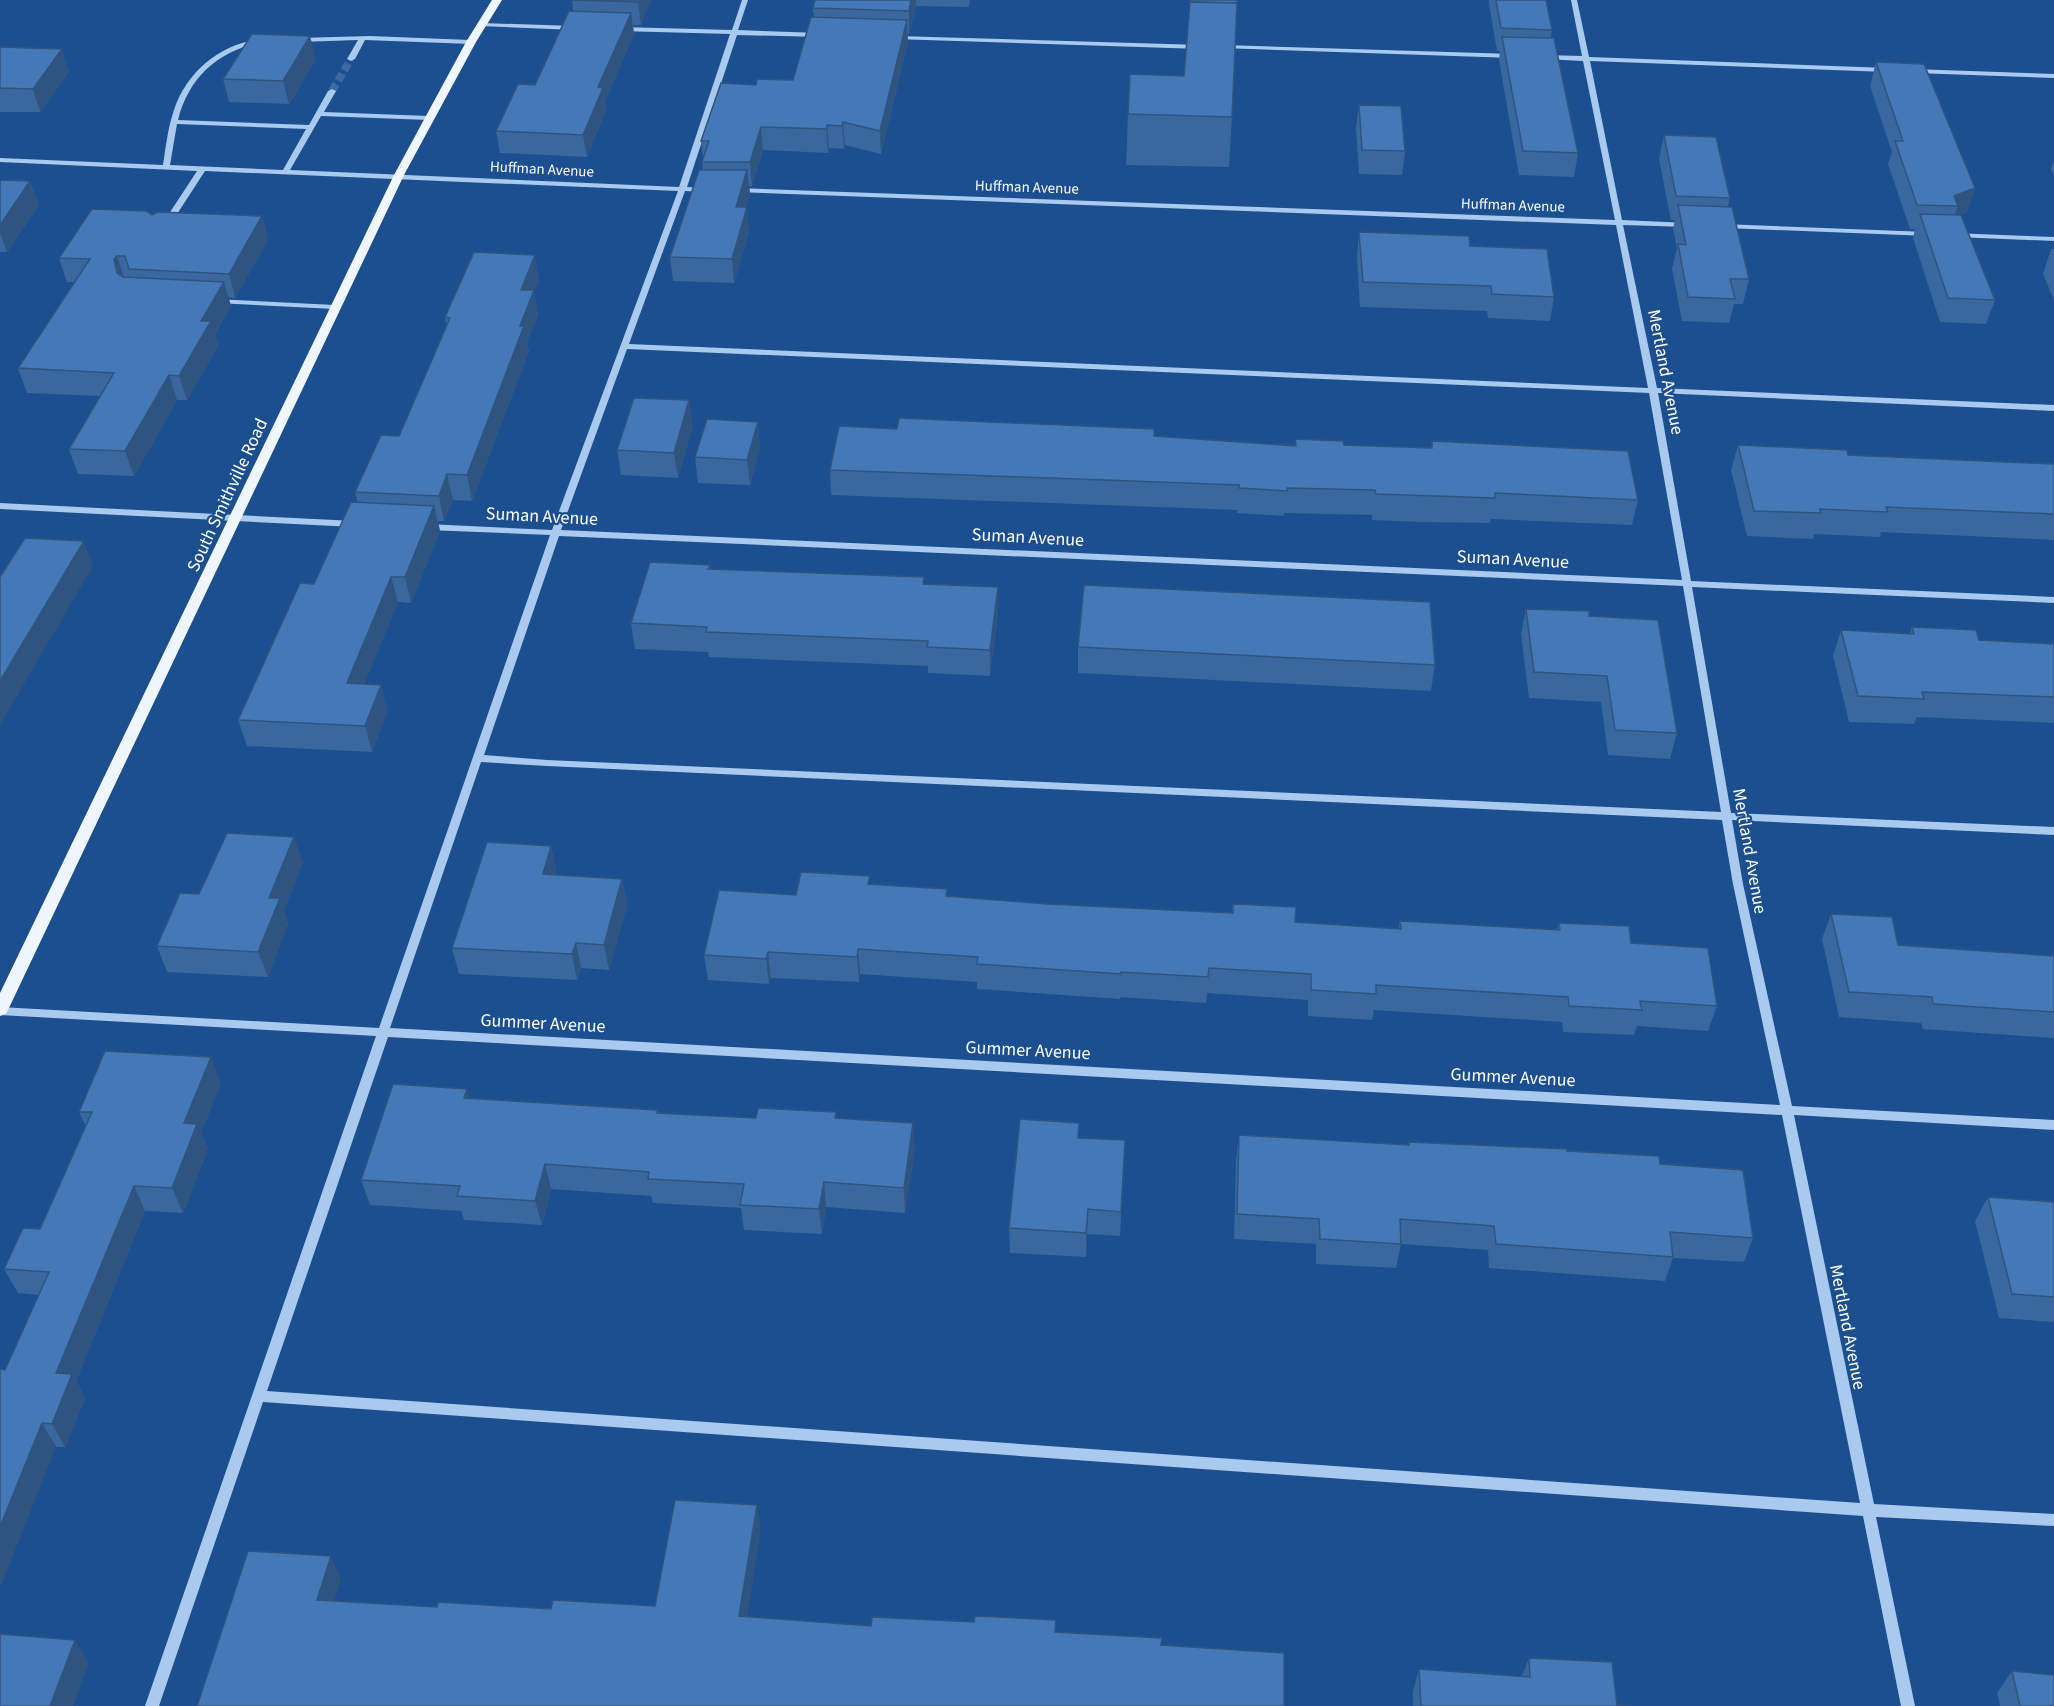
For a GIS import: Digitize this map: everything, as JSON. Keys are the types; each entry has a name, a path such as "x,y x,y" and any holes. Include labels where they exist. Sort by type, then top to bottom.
{"main road":[{"name":"South Smithville Road","path":"0,1010 399,175 471,42 497,0"}],"street":[{"path":"152,1706 555,533 682,190 736,33 745,0"},
{"name":"Mertland Avenue","path":"1574,0 1654,391 1689,584 1738,884 1787,1110 1908,1706"},
{"path":"482,25 586,28"},
{"path":"609,29 832,36"},
{"path":"891,37 1526,57"},
{"path":"351,59 362,39"},
{"path":"166,167 177,109 193,82 210,63 242,43 267,40"},
{"path":"291,40 471,42"},
{"path":"1538,57 2054,76"},
{"path":"286,171 332,91"},
{"path":"319,114 429,118"},
{"path":"175,122 312,127"},
{"name":"Huffman Avenue","path":"0,160 716,190"},
{"path":"159,235 203,168"},
{"name":"Huffman Avenue","path":"727,190 1703,225"},
{"path":"1715,226 1937,234"},
{"path":"1949,235 2054,239"},
{"path":"211,301 335,307"},
{"path":"624,346 2054,408"},
{"path":"0,506 363,524"},
{"name":"Suman Avenue","path":"411,526 2054,600"},
{"path":"478,758 547,763 2054,831"},
{"name":"Gummer Avenue","path":"0,1010 2054,1125"},
{"path":"259,1396 1868,1510 2054,1520"}],"building":[{"path":"572,0 639,0 638,2"},
{"path":"815,0 911,0 909,11 813,8"},
{"path":"1190,0 1237,0 1237,3 1190,2"},
{"path":"1496,0 1546,0 1552,30 1501,28"},
{"path":"1190,2 1237,3 1232,117 1128,114 1130,74 1184,76"},
{"path":"569,11 631,13 598,87 603,88 583,135 496,131 518,84 535,85"},
{"path":"811,17 907,20 880,131 843,122 842,126 827,125 826,129 761,127 750,162 702,162 709,141 701,141 721,83 756,85 757,79 793,80"},
{"path":"252,34 310,36 283,81 223,79"},
{"path":"1502,37 1554,38 1578,153 1523,151"},
{"path":"0,47 62,49 33,89 0,88"},
{"path":"1876,62 1924,64 1975,188 1954,196 1958,206 1917,205 1895,141 1903,141"},
{"path":"1359,105 1401,106 1405,151 1362,150"},
{"path":"1664,135 1716,137 1730,198 1676,196"},
{"path":"699,170 747,170 736,207 747,207 732,259 670,257"},
{"path":"0,180 30,181 0,225"},
{"path":"1678,205 1732,207 1749,279 1730,279 1735,299 1688,297 1678,244 1686,245"},
{"path":"92,209 146,211 152,215 158,212 262,216 229,274 129,269 125,256 117,256 114,259 117,273 123,277 224,282 201,321 211,321 179,376 169,375 125,451 69,449 114,373 18,368 90,259 59,258"},
{"path":"1920,214 1961,215 1995,300 1948,298"},
{"path":"1359,232 1469,236 1470,246 1547,249 1554,297 1492,294 1491,286 1363,282"},
{"path":"474,252 535,255 521,290 534,290 520,326 524,326 467,475 447,474 439,496 355,492 381,435 399,436 450,318 445,317"},
{"path":"634,398 689,400 674,453 617,450"},
{"path":"899,418 1154,429 1154,436 1296,446 1295,439 1343,441 1344,445 1432,448 1432,441 1628,451 1638,500 1495,493 1495,498 1376,494 1375,490 1287,488 1287,491 1239,488 1239,485 830,470 839,426 897,429"},
{"path":"707,419 758,422 747,460 695,457"},
{"path":"1738,445 1847,450 1848,455 2054,464 2054,514 1886,507 1888,512 1820,509 1821,513 1754,511"},
{"path":"351,502 434,506 405,577 391,577 347,683 381,685 365,726 238,720 300,583 314,584"},
{"path":"25,538 84,541 0,681 0,577"},
{"path":"650,562 710,565 708,569 924,577 923,584 998,587 990,650 927,647 928,641 706,632 707,627 631,623"},
{"path":"1084,585 1430,602 1435,665 1078,647"},
{"path":"1526,609 1589,611 1589,616 1658,620 1677,733 1615,730 1607,676 1534,672"},
{"path":"1912,627 1976,630 1979,640 2054,644 2054,697 1922,692 1924,699 1858,696 1841,630 1914,634"},
{"path":"227,833 294,837 269,898 280,898 258,952 157,946 180,893 199,894"},
{"path":"487,842 551,846 543,874 622,879 604,945 576,943 572,954 452,948"},
{"path":"801,872 870,876 868,884 947,889 946,896 1047,904 1233,913 1233,904 1296,907 1295,922 1401,929 1400,921 1560,930 1559,923 1629,926 1631,943 1708,948 1717,1006 1640,1001 1642,1010 1569,1006 1568,997 1376,985 1376,994 1311,990 1311,974 1209,968 1208,977 1121,972 1121,974 977,964 978,957 858,949 857,957 768,952 766,959 704,955 719,890 796,895"},
{"path":"1831,914 1892,917 1898,945 2054,956 2054,1012 1933,1004 1932,997 1849,992"},
{"path":"105,1051 211,1057 184,1123 197,1124 172,1188 134,1186 56,1373 72,1374 52,1424 42,1423 0,1527 0,1369 5,1370 49,1272 4,1269 23,1228 40,1229 92,1112 79,1112"},
{"path":"393,1084 467,1089 464,1098 657,1110 657,1113 756,1118 758,1108 836,1112 835,1118 913,1123 904,1188 824,1182 819,1209 740,1205 744,1184 648,1179 649,1172 545,1164 535,1201 457,1196 460,1186 361,1180"},
{"path":"1020,1119 1079,1123 1078,1138 1125,1140 1121,1212 1088,1209 1086,1233 1009,1228"},
{"path":"1239,1135 1409,1145 1409,1142 1567,1149 1567,1151 1659,1156 1660,1164 1743,1170 1753,1238 1670,1232 1673,1257 1496,1244 1494,1226 1400,1219 1401,1244 1320,1239 1319,1219 1237,1214"},
{"path":"1988,1197 2054,1202 2054,1297 2012,1294"},
{"path":"675,1500 757,1505 739,1616 871,1626 872,1617 974,1622 975,1616 1056,1620 1055,1632 1162,1638 1161,1645 1284,1653 1284,1706 197,1706 248,1551 331,1556 317,1600 437,1607 438,1602 551,1609 553,1600 655,1606"},
{"path":"0,1634 75,1640 50,1706 0,1706"},
{"path":"1529,1658 1612,1662 1617,1705 1632,1706 1421,1706 1419,1669 1530,1677"},
{"path":"2012,1671 2054,1675 2054,1706 2020,1706"}],"tunnel":[{"path":"332,91 351,59"}]}
